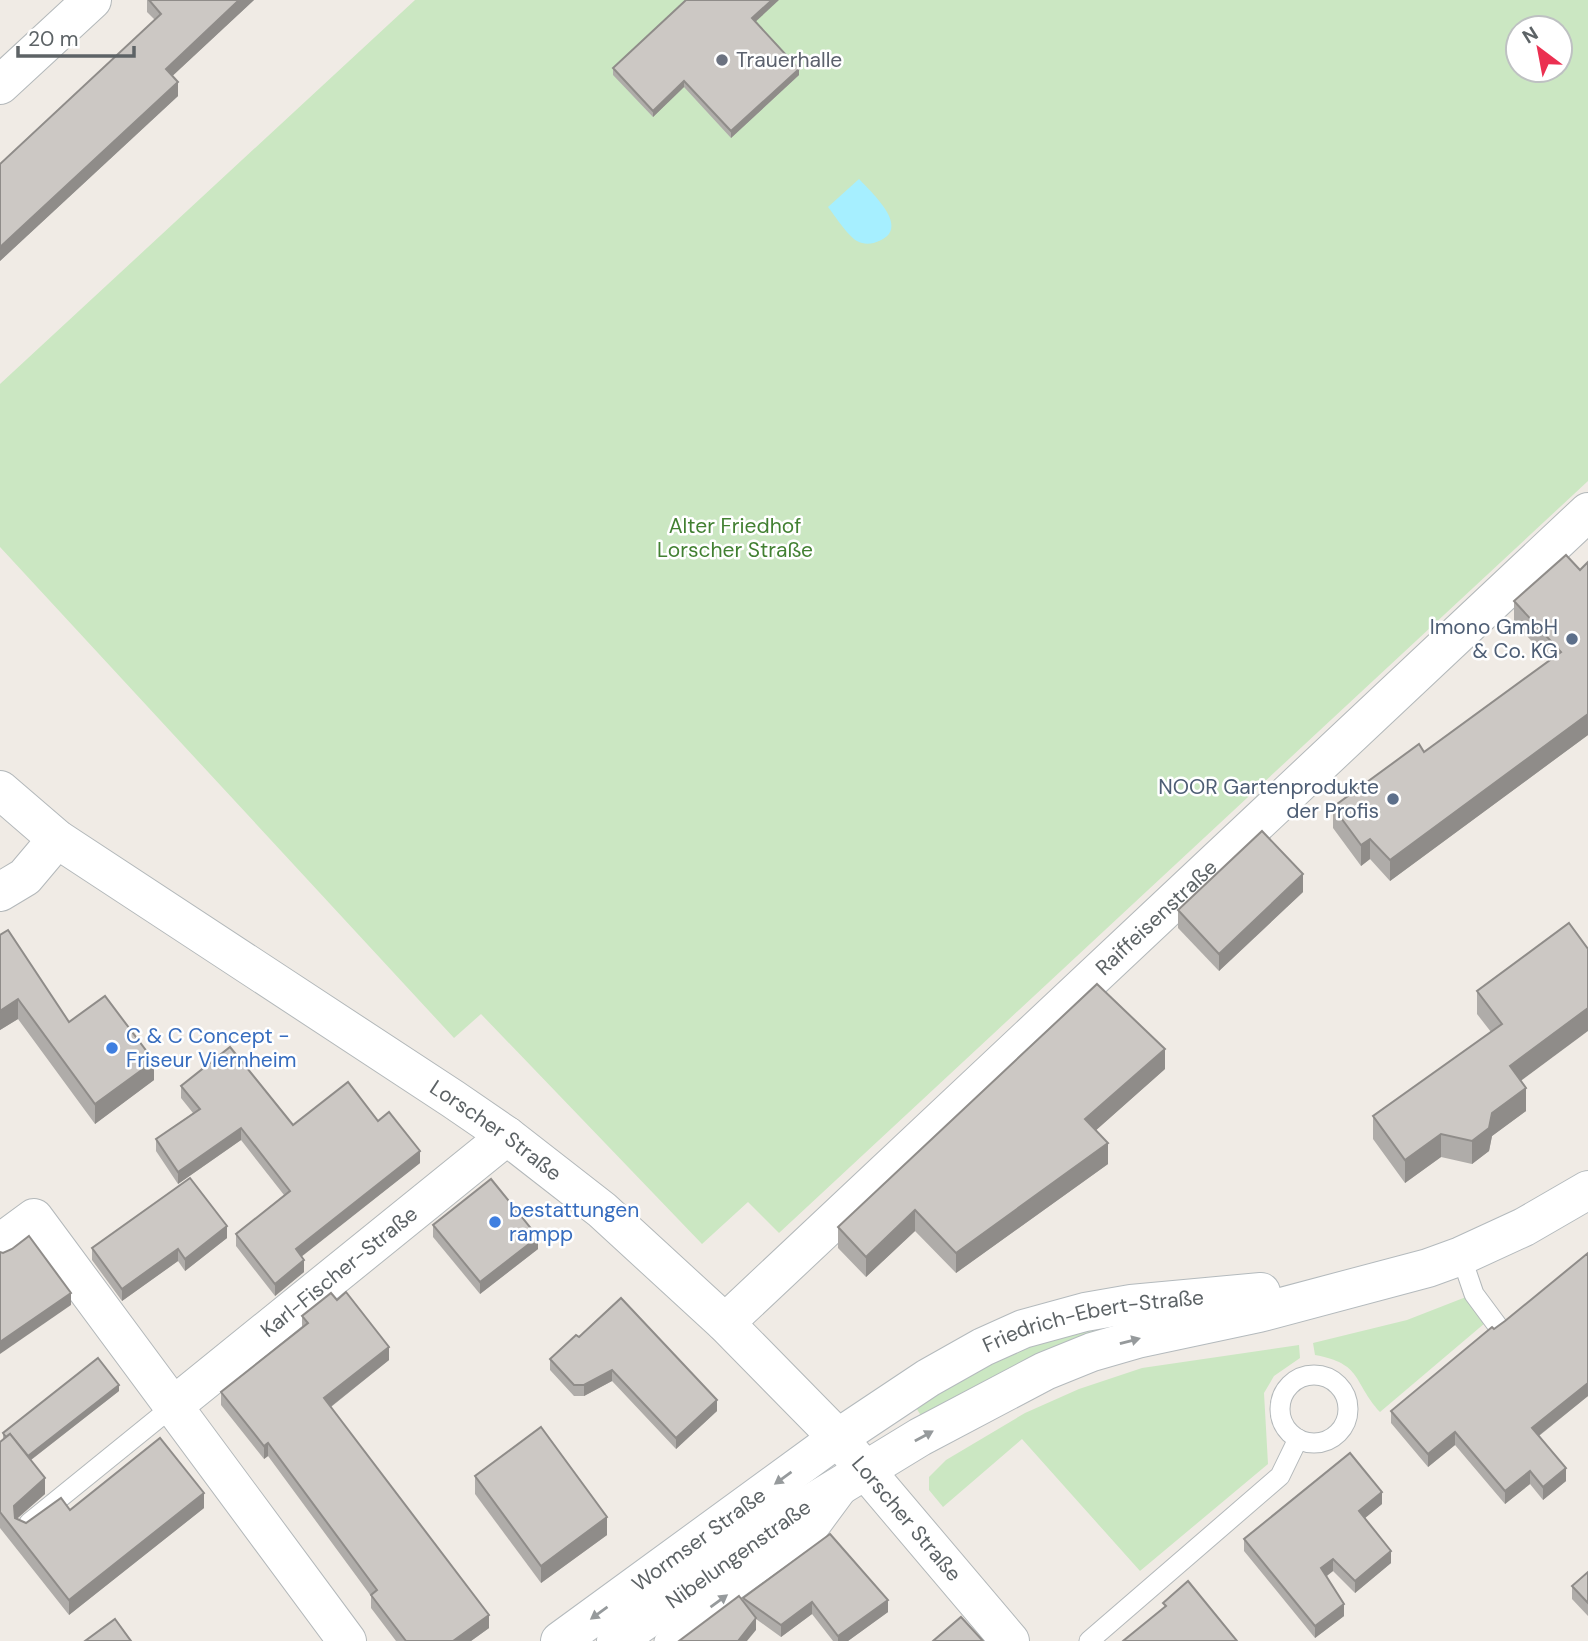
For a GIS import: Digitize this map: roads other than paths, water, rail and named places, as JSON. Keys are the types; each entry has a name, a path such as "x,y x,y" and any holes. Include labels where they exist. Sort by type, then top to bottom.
{"street":[{"path":"0,85 92,0"},
{"name":"Raiffeisenstraße","path":"725,1322 1588,512"},
{"name":"Lorscher Straße","path":"0,790 57,839 508,1136 602,1210 725,1322 838,1438 1010,1641"},
{"path":"0,892 25,877 57,839"},
{"name":"Karl-Fischer-Straße","path":"172,1407 508,1136"},
{"name":"Friedrich-Ebert-Straße","path":"864,1469 1045,1371 1092,1352 1375,1283 1461,1256 1524,1227 1588,1190"},
{"path":"0,1243 34,1218 347,1641"},
{"name":"Friedrich-Ebert-Straße","path":"838,1438 939,1372 983,1347 1023,1329 1085,1312 1131,1304 1375,1283"},
{"name":"Wormser Straße","path":"561,1641 838,1438"},
{"name":"Nibelungenstraße","path":"616,1641 802,1508 864,1469"}],"lane":[{"path":"1461,1256 1474,1294 1497,1325"},
{"path":"25,1526 172,1407"},
{"path":"1089,1641 1280,1476 1298,1439"},
{"path":"664,1641 818,1531 864,1469"}],"water":[{"path":"859,179 886,210 890,219 891,228 888,235 874,243 863,243 853,238 828,207"}],"place":[{"name":"Trauerhalle","path":"722,60"},
{"name":"Imono GmbH & Co. KG","path":"1572,639"},
{"name":"NOOR Gartenprodukte der Profis","path":"1393,799"},
{"name":"C & C Concept - Friseur Viernheim","path":"112,1048"},
{"name":"bestattungen rampp","path":"495,1222"}],"park label":[{"name":"Alter Friedhof Lorscher Straße","path":"735,538"}]}
